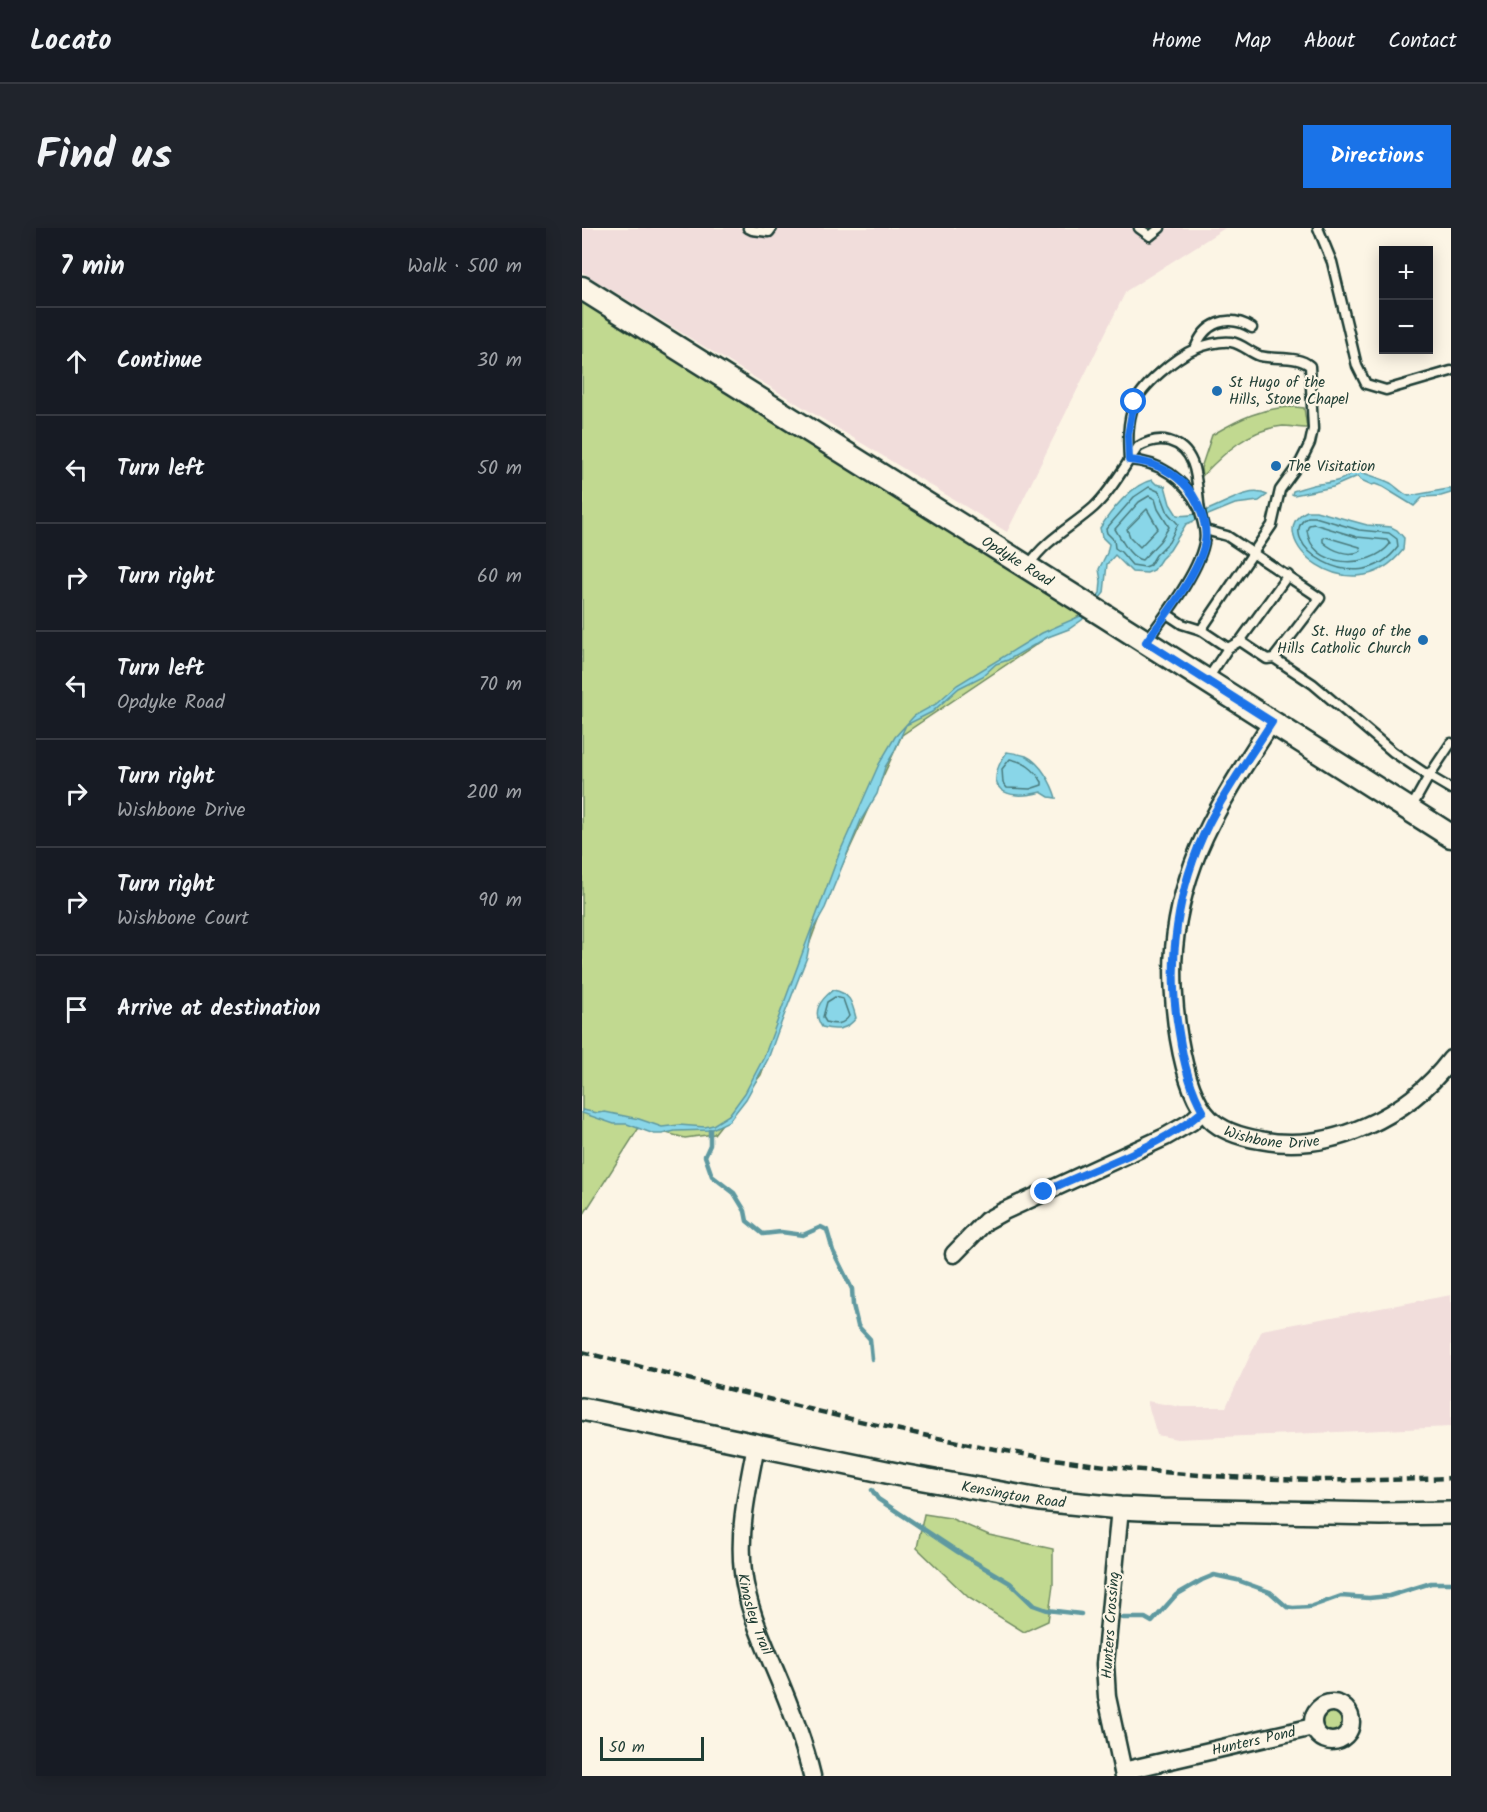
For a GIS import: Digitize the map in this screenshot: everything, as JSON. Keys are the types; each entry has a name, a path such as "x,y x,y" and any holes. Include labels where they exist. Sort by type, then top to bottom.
{"main road":[{"name":"Opdyke Road","path":"582,288 1105,615 1451,836"}],"street":[{"name":"Wishbone Drive","path":"1272,722 1214,814 1204,834 1190,874 1176,932 1173,977 1177,1024 1189,1079 1203,1111 1226,1130 1249,1138 1290,1144 1318,1142 1348,1133 1391,1112 1422,1090 1451,1059"},
{"path":"954,1254 986,1221 1165,1137 1191,1122 1203,1111"},
{"name":"Kensington Road","path":"582,1409 980,1490 1040,1500 1120,1508 1382,1514 1451,1513"},
{"name":"Kingsley Trail","path":"756,1445 744,1510 743,1574 752,1612 796,1721 812,1776"},
{"name":"Hunters Crossing","path":"1120,1508 1105,1664 1109,1709 1124,1773"},
{"name":"Hunters Pond","path":"1124,1773 1313,1727"}],"lane":[{"path":"748,228 752,231 781,228"},
{"path":"1139,228 1150,236 1160,228"},
{"path":"1318,228 1332,262 1357,366 1366,384 1386,390 1451,371"},
{"path":"1195,349 1202,333 1217,324 1236,321 1252,328"},
{"path":"1129,460 1130,418 1137,398 1162,373 1195,349 1220,343 1234,343 1259,356 1306,363 1311,370 1313,429 1310,443 1301,461 1280,490 1272,525 1201,630"},
{"path":"1027,567 1036,553 1096,505 1107,493 1138,447 1145,442 1155,440 1172,442 1184,449 1193,462 1205,530 1204,542 1199,558 1167,614 1146,642"},
{"path":"1129,460 1156,465 1170,472 1188,489 1200,509"},
{"path":"1205,530 1227,536 1320,598 1274,658"},
{"path":"1207,680 1228,648 1240,641 1288,575"},
{"path":"1167,614 1182,624 1201,630 1228,648"},
{"path":"1240,641 1267,659 1274,658 1313,684 1393,752 1451,789"},
{"path":"1409,810 1451,743"}],"shaded area":[{"path":"582,228 1225,228 1126,291 1007,532 582,272"},
{"path":"1451,1295 1451,1427 1177,1439 1157,1435 1147,1401 1181,1407 1226,1407 1262,1330"}],"green space":[{"path":"582,300 1083,613 902,735 823,907 761,1075 714,1134 685,1138 640,1126 582,1217"},
{"path":"1304,408 1307,428 1283,426 1248,437 1228,451 1202,476 1201,468 1212,435 1252,415 1272,409"},
{"path":"924,1514 950,1518 989,1535 1053,1549 1053,1585 1048,1621 1024,1632 969,1598 917,1548"},
{"path":"1332,1710 1341,1713 1344,1722 1341,1731 1332,1734 1323,1731 1320,1722 1323,1713"}],"water":[{"path":"1354,470 1389,482 1409,496 1448,489 1451,489 1451,493 1423,497 1414,506 1383,487 1361,480 1358,476 1333,487 1292,494 1293,491 1313,485 1340,480"},
{"path":"1152,480 1156,484 1165,486 1170,504 1177,515 1201,513 1247,493 1258,492 1267,495 1259,501 1235,504 1186,524 1170,550 1154,570 1147,573 1132,572 1115,555 1107,564 1104,593 1082,620 1069,629 1048,637 1008,660 996,664 983,676 959,688 932,712 906,725 885,767 877,794 861,820 825,908 812,931 807,957 768,1059 746,1099 729,1121 710,1130 654,1134 627,1124 614,1124 582,1113 582,1110 605,1112 639,1119 662,1127 679,1125 705,1127 729,1115 745,1093 764,1057 839,854 879,764 895,737 914,716 936,704 957,685 1042,633 1083,615 1100,593 1099,569 1109,544 1102,537 1100,528 1130,492"},
{"path":"1307,511 1316,511 1367,525 1391,527 1404,538 1403,550 1382,569 1359,576 1336,574 1317,565 1302,551 1294,536 1295,522"},
{"path":"1007,752 1031,759 1049,780 1056,798 1041,792 1017,795 1001,789 996,775"},
{"path":"833,990 847,996 856,1018 849,1025 832,1029 822,1027 817,1012 824,998"}],"waterway":[{"path":"710,1130 710,1145 705,1156 712,1176 734,1193 745,1211 747,1221 763,1234 781,1232 803,1235 821,1227 827,1230 833,1251 852,1289 858,1326 870,1339 872,1359"},
{"path":"872,1490 878,1499 1010,1583 1033,1605 1047,1610 1081,1614"},
{"path":"1123,1618 1145,1618 1152,1622 1176,1595 1214,1575 1237,1580 1270,1592 1287,1607 1293,1608 1310,1607 1341,1596 1369,1598 1389,1596 1431,1583 1451,1583"}],"railway":[{"path":"582,1352 854,1420 963,1443 1072,1461 1234,1477 1342,1480 1451,1478"}],"place":[{"name":"St Hugo of the Hills, Stone Chapel","path":"1217,391"},
{"name":"The Visitation","path":"1276,466"},
{"name":"St. Hugo of the Hills Catholic Church","path":"1423,640"}],"route":[{"path":"1044,1192 1165,1137 1191,1122 1203,1111 1189,1079 1177,1024 1173,977 1176,932 1192,866 1204,834 1214,814 1272,722 1146,642 1167,614 1199,558 1205,530 1200,509 1188,489 1170,472 1156,465 1129,460 1128,435 1134,402"}]}
